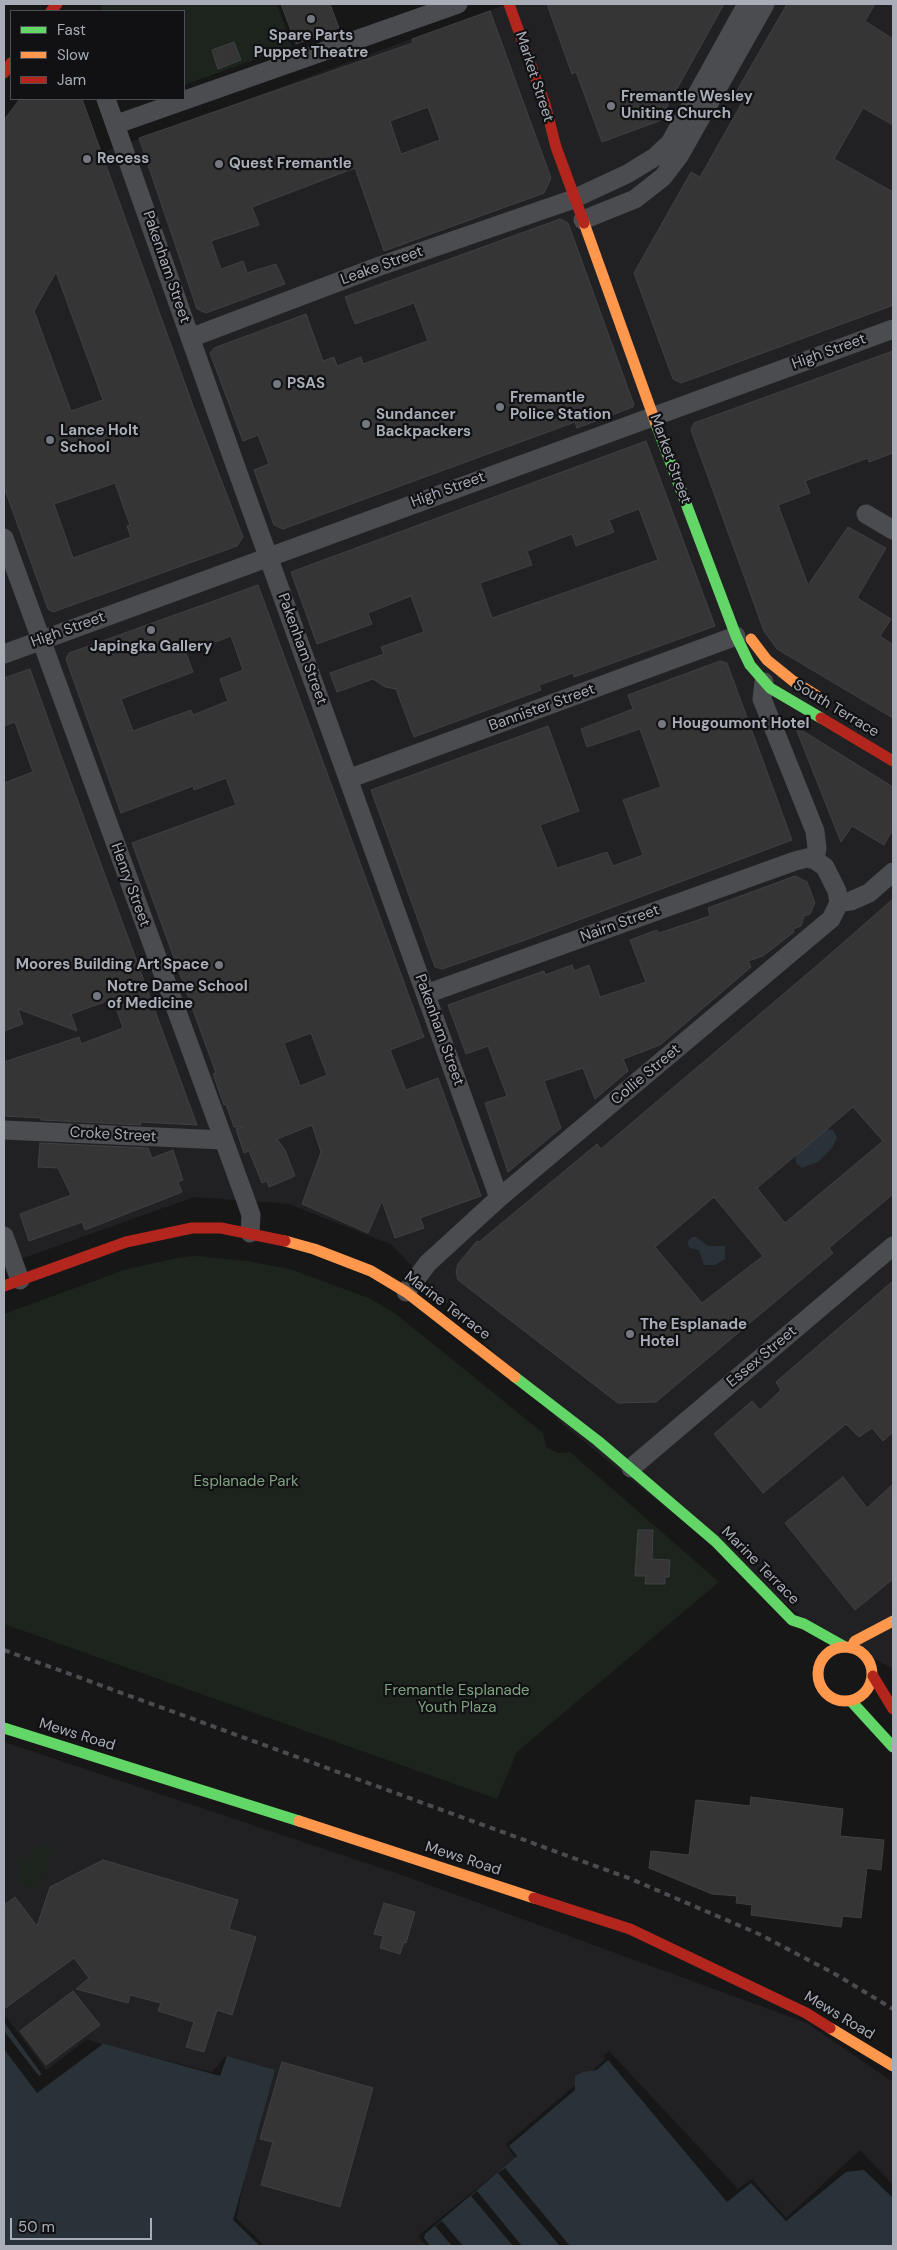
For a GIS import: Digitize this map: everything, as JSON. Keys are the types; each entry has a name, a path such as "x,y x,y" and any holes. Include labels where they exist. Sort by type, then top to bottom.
{"street":[{"path":"117,124 458,4"},
{"name":"Market Street","path":"510,4 594,220 666,413 736,636 750,665 764,682"},
{"name":"Market Street","path":"520,4 560,114"},
{"name":"Leake Street","path":"190,338 380,266 611,183 648,162 670,143 747,4"},
{"path":"594,220 635,199 663,177 679,156 765,4"},
{"name":"Pakenham Street","path":"106,100 117,124 190,338 500,1198"},
{"name":"High Street","path":"4,654 268,556 666,413 893,328"},
{"path":"866,514 893,530"},
{"name":"Henry Street","path":"4,538 251,1215 250,1233"},
{"name":"South Terrace","path":"742,618 751,639 768,660 793,680 824,700"},
{"name":"Bannister Street","path":"348,779 736,636"},
{"path":"764,682 762,699 816,831 817,848 815,860 825,867 831,878 838,903 851,901 869,893 893,872"},
{"name":"South Terrace","path":"764,682 893,761"},
{"name":"Nairn Street","path":"426,994 795,861 807,858 815,860"},
{"name":"Collie Street","path":"406,1292 428,1263 500,1198 831,919 838,903"},
{"name":"Croke Street","path":"4,1130 223,1140"},
{"name":"Marine Terrace","path":"12,1283 126,1242 192,1228 221,1228 250,1233 314,1249 371,1271 406,1292 631,1468 715,1541 792,1620 804,1624 848,1647 861,1651 893,1709"},
{"path":"4,1236 12,1283"},
{"name":"Essex Street","path":"631,1468 893,1246"},
{"name":"Marine Terrace","path":"792,1620 792,1632"},
{"path":"893,1621 855,1641 848,1647 816,1659 818,1682 823,1691 831,1697 851,1701 874,1723 893,1747"},
{"path":"851,1701 866,1692 872,1670 881,1652"},
{"name":"Mews Road","path":"4,1728 189,1785 630,1929 806,2013 893,2066"}],"shaded area":[{"path":"507,4 893,4 893,1669 808,1622 561,1423 392,1245 289,1204 194,1197 4,1265 4,119 18,100 81,100 101,153"},
{"path":"823,1129 833,1130 837,1138 832,1148 818,1162 802,1168 796,1163 796,1151"},
{"path":"692,1237 696,1237 708,1246 725,1246 725,1259 715,1265 704,1265 699,1250 690,1248 688,1245 688,1241"},
{"path":"4,1742 402,1875 807,2023 893,2082 893,2185 860,2150 786,2218 752,2179 738,2189 609,2051 603,2056 606,2059 506,2144 515,2158 418,2236 426,2246 265,2246 236,2218 269,2070 226,2056 212,2072 89,2041 49,2074 4,2014"},
{"path":"4,2022 43,2076 87,2039 220,2076 227,2056 275,2070 233,2220 260,2246 4,2246"},
{"path":"608,2060 727,2202 751,2183 786,2221 846,2172 864,2170 893,2198 893,2246 430,2246 424,2238 425,2234 517,2156 509,2146 575,2090 575,2076 583,2072 597,2070"}],"green space":[{"path":"102,4 277,4 292,46 185,85 185,10 101,10"},
{"name":"Esplanade Park","path":"195,1256 248,1261 293,1270 371,1299 396,1314 543,1433 546,1447 558,1453 570,1452 719,1582 517,1752 497,1799 4,1624 4,1314 124,1270 177,1258"},
{"path":"43,1843 52,1845 38,1889 20,1884 15,1879 20,1872 16,1866"}],"pier":[{"path":"4,2031 39,2076 87,2039 103,2044 37,2093 4,2049"},
{"path":"505,2168 570,2246 560,2246 498,2173"},
{"path":"477,2191 522,2246 513,2246 471,2196"},
{"path":"442,2221 463,2246 452,2246 435,2226"}],"building":[{"name":"Spare Parts Puppet Theatre","path":"281,4 330,4 339,28 296,44"},
{"path":"547,4 724,4 659,121 602,142 576,72 572,74"},
{"path":"787,4 875,4 865,21 893,39 893,125 863,108 834,159 893,192 893,301 891,306 681,383 673,379 634,273 691,172 700,177 743,101 734,96"},
{"path":"490,11 551,178 544,193 384,251 355,168 252,207 259,225 211,241 221,269 243,261 247,273 276,264 285,284 206,313 197,309 139,138 413,43 412,39","holes":["428,107 440,140 401,154 390,121"]},
{"path":"234,42 241,60 218,69 212,50"},
{"path":"19,100 82,100 196,414 243,537 237,546 53,612 48,609 4,487 4,120","holes":["56,272 103,400 71,411 34,311","115,483 130,525 127,526 131,537 73,558 54,504"]},
{"path":"560,219 568,223 634,405 633,407 577,428 575,422 283,529 274,525 254,470 269,464 258,435 243,441 210,353 214,348 306,314 323,361 334,357 337,366 361,357 363,364 428,341 414,303 355,324 345,297"},
{"path":"893,351 893,453 869,462 868,458 805,481 810,493 778,505 808,585 848,527 886,548 857,598 891,619 880,636 893,645 893,718 777,649 764,631 691,430 694,423"},
{"path":"646,441 715,626 574,677 573,673 539,685 541,690 414,737 396,689 385,687 373,679 337,692 330,673 384,654 381,647 424,632 411,596 368,613 372,624 317,644 291,572","holes":["639,509 658,560 492,618 480,583 532,565 527,551 572,534 576,546 614,532 609,520"]},
{"path":"258,585 424,1037 390,1050 406,1090 438,1078 481,1196 420,1218 424,1228 395,1238 382,1201 368,1233 302,1204 321,1152 312,1125 277,1139 285,1150 295,1176 269,1187 267,1181 262,1183 249,1151 244,1153 236,1129 243,1127 234,1127 226,1104 224,1105 213,1074 216,1073 132,843 236,805 226,778 194,790 193,786 121,813 66,659 69,653","holes":["231,636 243,670 220,679 228,701 193,715 191,710 133,731 121,699 193,672 186,653","311,1033 327,1075 300,1086 284,1043"]},
{"path":"720,661 727,663 792,840 528,939 442,969 435,967 371,790 548,726 579,811 540,825 557,868 607,852 613,866 643,855 623,800 661,787 640,729 587,747 581,729 633,709 628,695"},
{"path":"30,669 197,1125 140,1122 141,1125 41,1120 41,1118 4,1116 4,1062 79,1037 81,1044 123,1028 113,999 71,1014 77,1031 18,1009 23,1024 4,1031 4,783 33,772 15,722 4,726 4,678"},
{"path":"795,726 893,787 893,829 884,845 852,826 841,842"},
{"path":"795,876 807,882 815,903 810,914 804,916 801,926 793,929 794,932 763,956 748,961 751,967 660,1045 623,1059 628,1071 595,1099 583,1068 544,1081 561,1128 508,1172 485,1103 507,1096 488,1046 466,1054 448,1005 544,971 545,975 572,965 574,971 589,965 600,997 646,982 630,940 657,930 659,933 710,916 708,908"},
{"path":"893,899 893,1194 829,1248 833,1253 656,1402 618,1403 458,1280 456,1272 458,1264 477,1241 479,1242 597,1144 601,1149","holes":["853,1107 883,1141 785,1223 757,1188","714,1197 763,1256 702,1303 655,1247"]},
{"path":"40,1143 148,1148 152,1158 173,1150 183,1180 178,1182 182,1192 85,1230 82,1222 29,1241 20,1214 71,1195 58,1168 38,1167"},
{"path":"893,1281 893,1432 883,1441 872,1428 859,1437 846,1424 763,1493 714,1434 752,1401 760,1410 781,1390 776,1382"},
{"path":"843,1477 867,1508 893,1484 893,1579 855,1610 785,1523"},
{"path":"638,1530 653,1530 652,1559 670,1560 669,1577 665,1577 665,1584 645,1584 646,1576 635,1576"},
{"path":"751,1797 843,1809 840,1836 884,1840 881,1870 867,1868 861,1918 843,1916 841,1927 751,1915 752,1905 736,1903 737,1896 712,1894 649,1868 651,1851 689,1855 696,1800 750,1806"},
{"path":"103,1860 238,1900 229,1929 256,1937 232,2015 217,2010 204,2052 186,2047 194,2022 158,2011 161,2003 130,1995 128,2003 76,1989 89,1978 74,1958 4,2009 4,1905 15,1897 37,1926 50,1887"},
{"path":"384,1903 415,1912 406,1943 404,1942 400,1954 380,1948 383,1936 374,1934"},
{"path":"73,1991 100,2025 46,2065 20,2031"},
{"path":"282,2062 373,2088 340,2207 261,2185 273,2142 260,2139"}],"railway":[{"path":"4,1650 631,1879 759,1934 835,1974 893,2009"}],"traffic: fast":[{"path":"656,424 736,636 750,665 770,688 821,718"},
{"path":"515,1377 598,1441 715,1541 792,1620 804,1624 845,1647"},
{"path":"851,1701 893,1747"},
{"path":"4,1728 299,1821"}],"traffic: slow":[{"path":"584,223 656,424"},
{"path":"751,639 767,660 793,681 817,696"},
{"path":"285,1241 314,1249 371,1271 406,1292 515,1377"},
{"path":"851,1648 855,1641 893,1621"},
{"path":"840,1647 850,1647 860,1651 868,1659 872,1674 868,1689 860,1697 850,1701 840,1701 830,1697 822,1689 818,1679 818,1669 822,1659 830,1651 840,1647"},
{"path":"299,1821 534,1898"},
{"path":"830,2028 893,2066"}],"traffic: jam":[{"path":"52,10 57,4"},
{"path":"509,4 545,104 556,147 584,223"},
{"path":"4,73 10,64"},
{"path":"821,718 893,761"},
{"path":"4,1286 126,1242 192,1228 221,1228 285,1241"},
{"path":"873,1676 893,1709"},
{"path":"534,1898 630,1929 806,2013 830,2028"}],"place":[{"name":"Spare Parts Puppet Theatre","path":"311,19"},
{"name":"Fremantle Wesley Uniting Church","path":"611,106"},
{"name":"Recess","path":"87,159"},
{"name":"Quest Fremantle","path":"219,164"},
{"name":"PSAS","path":"277,384"},
{"name":"Fremantle Police Station","path":"500,407"},
{"name":"Sundancer Backpackers","path":"366,424"},
{"name":"Lance Holt School","path":"50,440"},
{"name":"Japingka Gallery","path":"151,630"},
{"name":"Hougoumont Hotel","path":"662,724"},
{"name":"Moores Building Art Space","path":"219,965"},
{"name":"Notre Dame School of Medicine","path":"97,996"},
{"name":"The Esplanade Hotel","path":"630,1334"}],"park label":[{"name":"Fremantle Esplanade Youth Plaza","path":"457,1700"}]}
